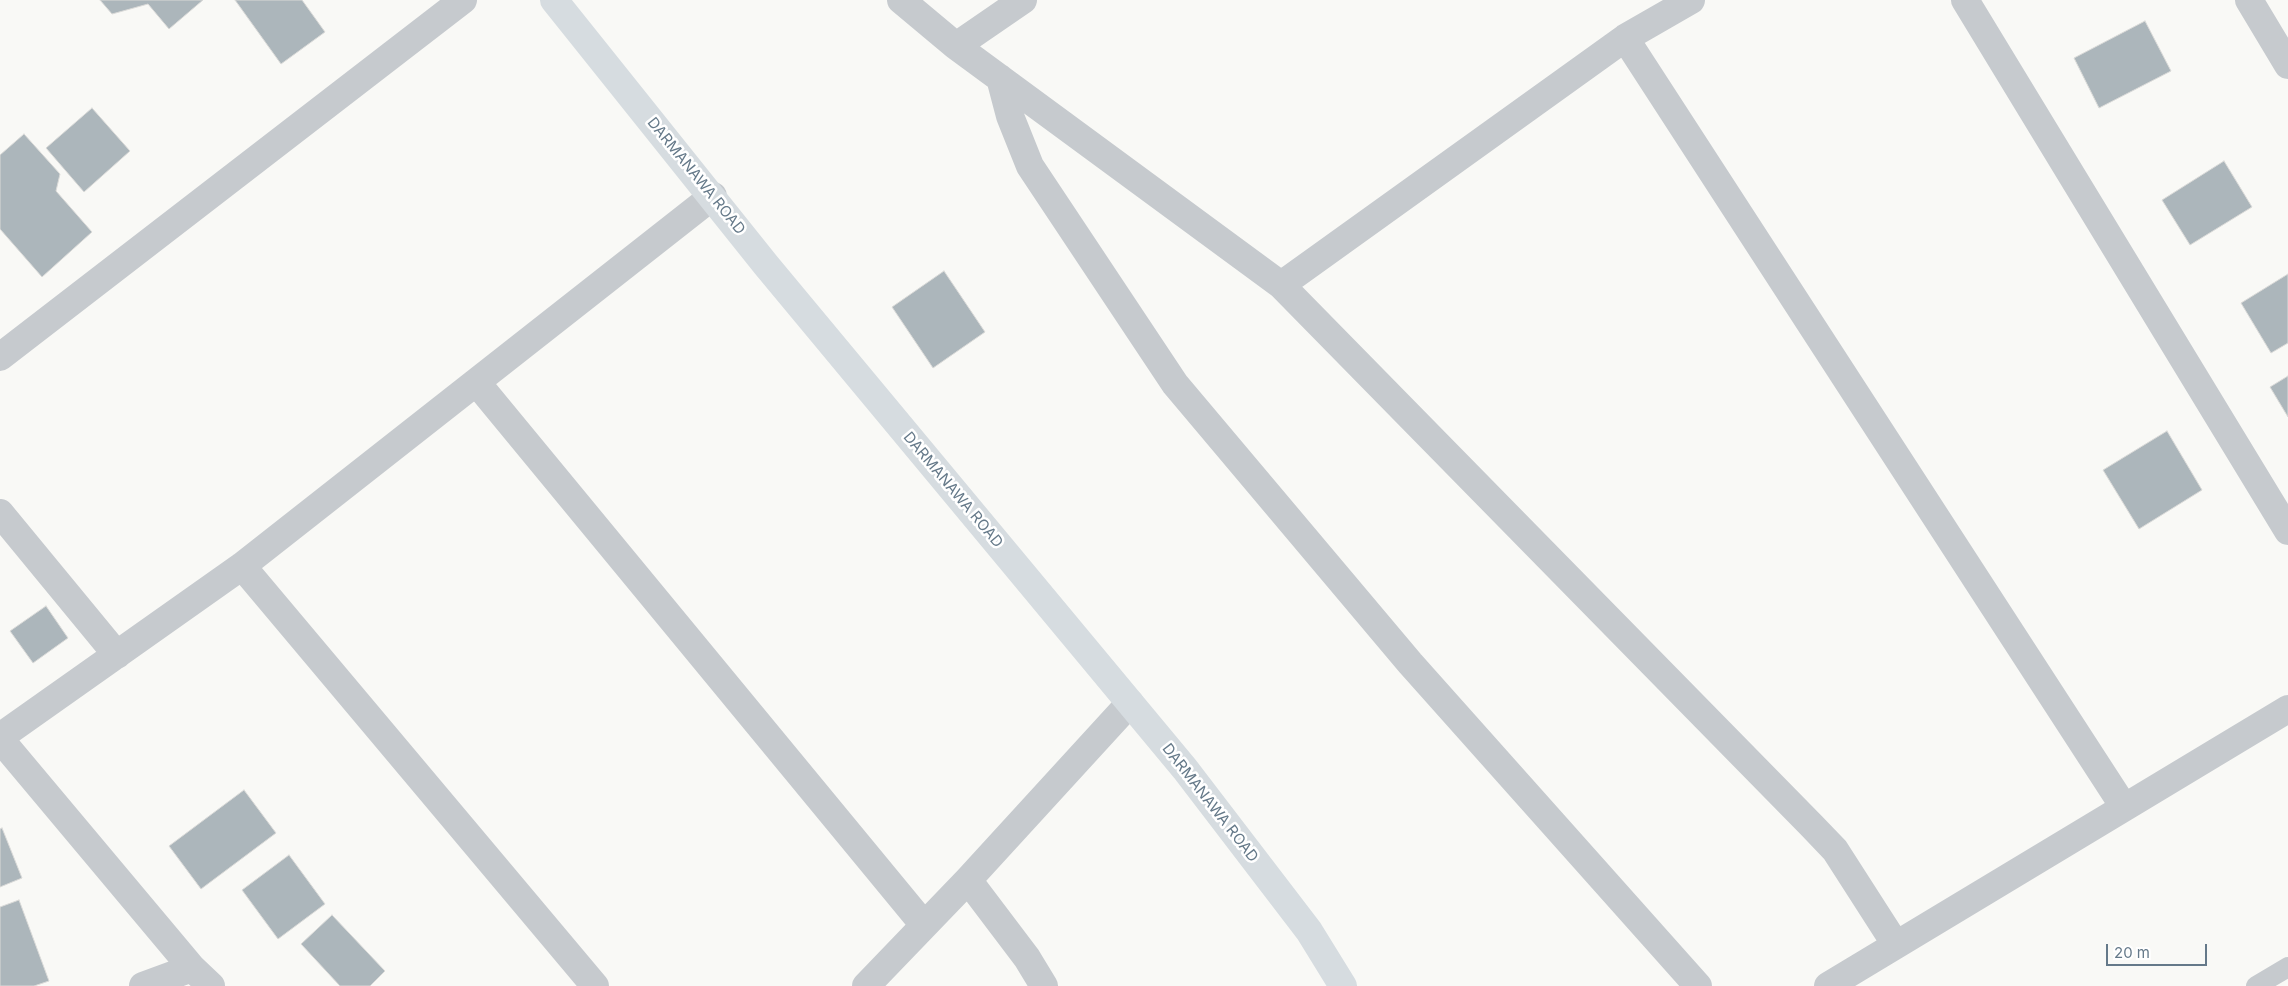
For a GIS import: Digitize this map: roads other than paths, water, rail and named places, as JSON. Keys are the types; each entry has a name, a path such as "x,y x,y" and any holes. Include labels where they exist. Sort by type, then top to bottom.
{"street":[{"path":"0,357 463,0"},
{"name":"DARMANAWA ROAD","path":"554,0 713,196 766,265 1185,769 1309,931 1343,986"},
{"path":"901,0 956,46 1281,286 1835,850 1896,946"},
{"path":"956,46 1023,0"},
{"path":"1281,286 1625,38 1691,0"},
{"path":"1965,0 2288,531"},
{"path":"2249,0 2288,65"},
{"path":"1625,38 2124,807"},
{"path":"1000,78 1010,116 1030,166 1175,384 1410,663 1698,986"},
{"path":"201,977 0,738 242,566 713,196"},
{"path":"477,383 924,925"},
{"path":"0,513 117,655"},
{"path":"242,566 595,986"},
{"path":"866,986 968,880 1130,704"},
{"path":"1828,986 2288,709"},
{"path":"968,880 1027,958 1044,986"},
{"path":"143,986 201,977"}],"lane":[{"path":"2256,986 2288,967"}]}
